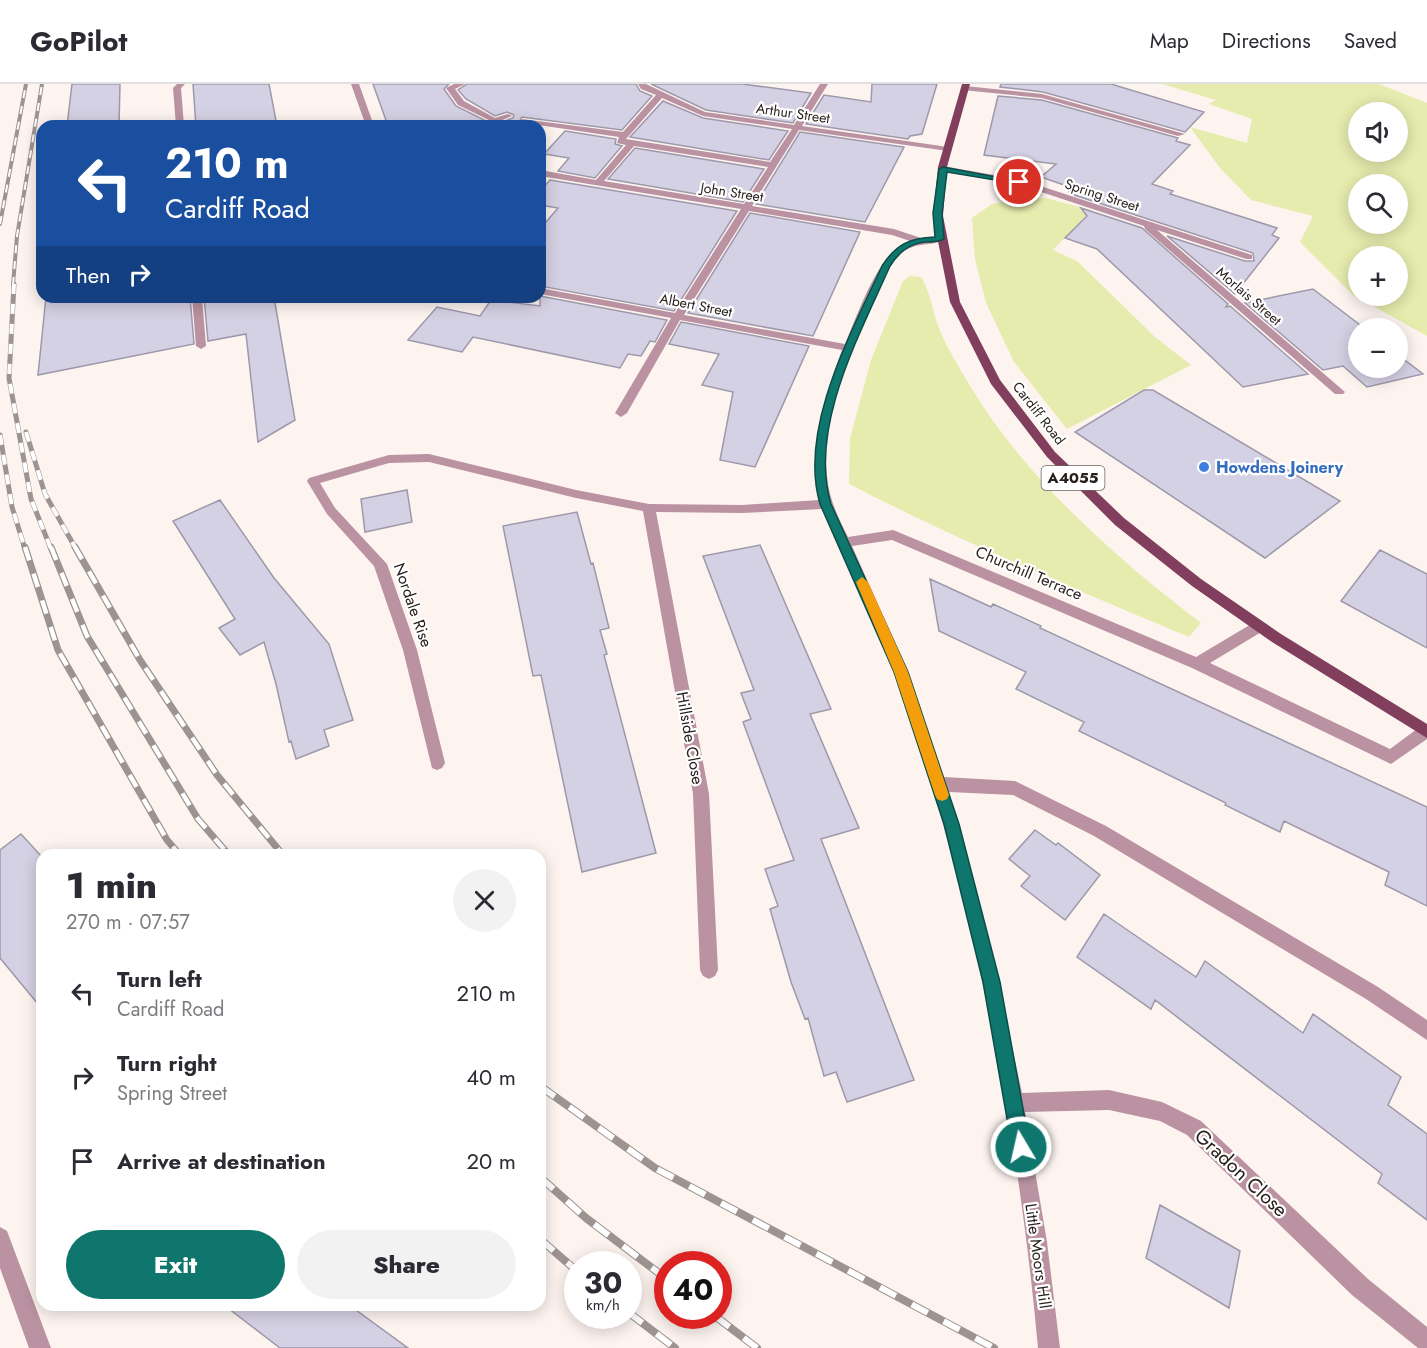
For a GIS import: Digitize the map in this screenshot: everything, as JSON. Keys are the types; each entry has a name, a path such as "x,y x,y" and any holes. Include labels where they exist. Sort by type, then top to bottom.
{"main road":[{"name":"Cardiff Road","path":"966,86 943,169 938,213 940,239 957,308 976,349 1005,396 1039,440 1075,480 1115,518 1168,562 1258,627 1426,732"}],"street":[{"path":"180,120 177,88 181,84"},
{"path":"355,84 368,120"},
{"path":"461,84 450,88 461,103 493,120"},
{"name":"Arthur Street","path":"642,84 660,95 703,114 948,149"},
{"path":"621,413 677,317 824,84"},
{"path":"966,86 1042,96 1181,134"},
{"path":"660,95 620,141 772,165"},
{"path":"498,120 508,116"},
{"path":"546,124 625,135"},
{"path":"598,183 632,142"},
{"name":"Spring Street","path":"943,169 1019,182 1249,257"},
{"name":"John Street","path":"546,174 894,232 918,240"},
{"name":"Morlais Street","path":"1141,222 1338,392"},
{"name":"Little Moors Hill","path":"940,239 918,240 904,245 894,253 848,348 825,425 819,472 820,487 901,672 952,824 992,982 1036,1233 1049,1348"},
{"name":"Albert Street","path":"546,292 848,348"},
{"path":"197,303 201,346"},
{"name":"Nordale Rise","path":"437,763 410,650 380,564 332,511 314,481 389,459 429,458 576,494 649,508"},
{"path":"649,508 742,509 826,504"},
{"name":"Hillside Close","path":"649,508 701,794 709,970"},
{"name":"Churchill Terrace","path":"844,542 893,535 1197,664 1391,757 1426,732"},
{"path":"1197,664 1258,627"},
{"path":"939,784 1015,788 1100,831 1342,975 1427,1031"},
{"name":"Gradon Close","path":"1014,1103 1109,1101 1162,1112 1194,1128 1360,1287 1427,1341"},
{"path":"0,1238 40,1348"}],"green space":[{"path":"1162,84 1379,84 1427,103 1427,336 1408,325 1408,318 1395,318 1373,306 1408,306 1408,246 1348,246 1348,290 1300,242 1313,216 1251,200 1220,168 1190,127 1247,143 1252,119 1209,104 1216,100"},
{"path":"1046,198 1091,210 1053,250 1077,261 1155,337 1191,365 1067,429 1014,362 986,303 975,259 972,218 992,204 1016,199"},
{"path":"910,276 921,277 938,326 951,354 994,423 1047,486 1106,545 1201,623 1189,637 975,545 849,484 850,439 871,360 903,281"}],"building":[{"path":"72,84 120,84 119,120 68,120"},
{"path":"193,84 269,84 276,120 196,120"},
{"path":"373,84 449,84 444,89 456,106 484,120 386,120"},
{"path":"467,84 636,84 640,91 652,96 622,130 522,117 520,120 508,120 514,115 507,112 495,116 466,99 458,90"},
{"path":"651,84 742,84 811,93 793,123 706,110"},
{"path":"872,84 937,84 922,134 910,136 908,139 806,124 824,95 871,102"},
{"path":"1001,84 1111,84 1204,112 1185,132 1043,92 1000,87"},
{"path":"998,96 1042,100 1178,138 1176,141 1190,145 1152,184 1173,191 1170,194 1277,228 1272,235 1279,238 1235,294 1167,236 1245,261 1254,261 1253,253 1071,194 1064,185 1041,177 1056,164 984,155"},
{"path":"663,101 703,118 788,131 769,160 630,137"},
{"path":"565,131 616,139 615,144 622,146 595,178 558,171 569,158 546,154"},
{"path":"800,132 904,147 865,222 756,204"},
{"path":"635,148 764,169 743,202 608,179"},
{"path":"550,180 737,211 674,311 546,287 546,222 558,208 546,206 546,184"},
{"path":"1081,208 1142,228 1228,304 1226,307 1230,306 1308,374 1243,387 1097,249 1065,238 1087,216"},
{"path":"750,213 860,232 813,336 688,313"},
{"path":"1313,289 1351,318 1348,318 1348,370 1343,366 1323,370 1245,303"},
{"path":"546,297 667,320 655,342 650,341 641,356 628,354 620,368 473,337 462,352 408,340 437,307 480,316 489,303 540,306 540,303 546,303"},
{"path":"45,303 191,303 194,344 38,375"},
{"path":"205,303 275,303 295,420 258,442 246,334 208,341"},
{"path":"681,322 809,346 755,467 720,460 733,392 702,385 719,354 669,344"},
{"path":"1408,363 1423,374 1408,377"},
{"path":"1357,378 1406,378 1367,387"},
{"name":"Howdens Joinery","path":"1144,390 1153,390 1340,501 1265,558 1075,432"},
{"path":"407,490 412,522 365,532 361,499"},
{"path":"220,500 274,578 329,644 353,720 324,730 329,746 296,759 291,741 289,742 264,642 240,655 219,628 235,619 173,521"},
{"path":"577,512 591,564 593,563 609,628 600,630 607,654 604,655 656,853 582,872 541,675 533,676 503,526"},
{"path":"760,545 831,709 810,714 859,828 821,839 914,1080 847,1102 836,1072 824,1076 808,1018 805,1019 791,982 770,909 778,906 765,869 794,860 743,722 751,719 741,693 754,690 703,556"},
{"path":"1380,550 1427,574 1427,648 1341,601"},
{"path":"930,579 991,607 993,604 1041,626 1040,628 1427,807 1427,906 1385,885 1389,872 1284,821 1280,832 1079,731 1084,722 1016,689 1026,672 939,631"},
{"path":"1035,830 1056,845 1058,843 1100,875 1065,920 1021,886 1030,876 1009,859"},
{"path":"21,834 36,850 36,1002 0,958 0,850"},
{"path":"1104,914 1196,977 1205,961 1303,1033 1313,1014 1401,1077 1388,1105 1427,1134 1427,1220 1378,1183 1382,1174 1155,1000 1151,1009 1077,957"},
{"path":"1160,1205 1240,1251 1229,1308 1146,1258"},
{"path":"232,1311 357,1311 408,1348 280,1348"}],"railway":[{"path":"0,224 26,84"},
{"path":"36,120 42,84"},
{"path":"13,285 17,236 36,120"},
{"path":"14,284 9,378 31,499 51,549"},
{"path":"26,432 45,494 76,549"},
{"path":"0,435 12,507 25,549"},
{"path":"25,547 58,650 167,840 175,849"},
{"path":"51,547 87,636 198,819 224,849"},
{"path":"75,547 140,660 217,775 278,849"},
{"path":"546,1090 655,1168 994,1348"},
{"path":"546,1182 586,1218 654,1269"},
{"path":"546,1244 564,1260"},
{"path":"642,1323 675,1348"},
{"path":"732,1329 757,1348"}],"slow traffic":[{"path":"862,582 901,672 942,795"}],"place":[{"name":"Howdens Joinery","path":"1204,467"}],"route":[{"path":"1019,182 943,169 938,213 940,239 918,240 904,245 894,253 886,266 839,372 825,425 819,472 820,487 826,504 901,672 952,824 992,982 1021,1147"}]}
